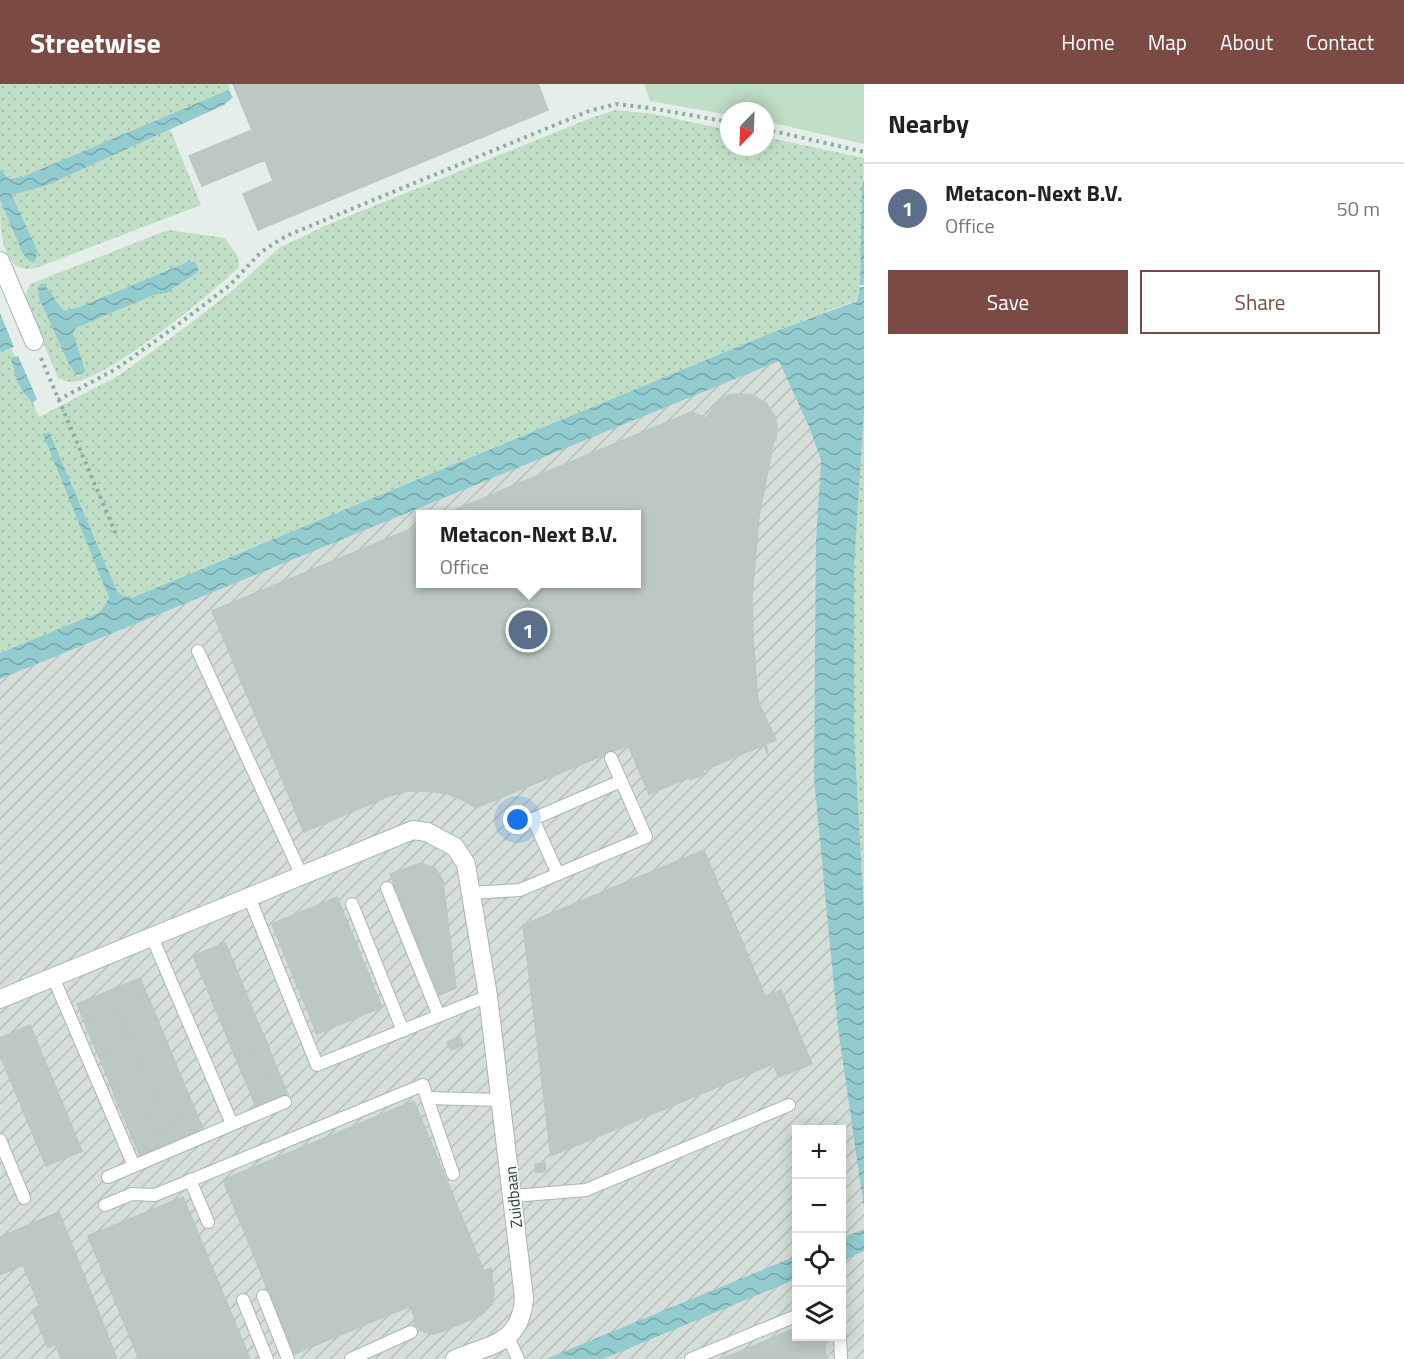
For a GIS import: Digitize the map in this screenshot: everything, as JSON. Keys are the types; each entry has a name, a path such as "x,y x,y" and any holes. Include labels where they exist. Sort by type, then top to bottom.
{"street":[{"path":"0,261 34,341"},
{"name":"Zuidbaan","path":"0,999 413,830 427,832 455,848 466,864 471,893 488,996 513,1196 524,1298 518,1324 508,1337"},
{"path":"457,1358 508,1337"}],"lane":[{"path":"198,651 302,876"},
{"path":"471,893 520,890 646,837 611,758"},
{"path":"558,874 533,819 621,781"},
{"path":"387,888 439,1016"},
{"path":"249,897 316,1065 488,996"},
{"path":"352,904 403,1031"},
{"path":"152,937 232,1125"},
{"path":"53,977 134,1166"},
{"path":"105,1205 132,1194 155,1195 423,1085 453,1174"},
{"path":"427,1098 501,1100"},
{"path":"108,1177 285,1102"},
{"path":"513,1196 586,1190 789,1105"},
{"path":"0,1140 24,1198"},
{"path":"190,1180 208,1222"},
{"path":"263,1296 288,1359"},
{"path":"243,1300 267,1359"},
{"path":"691,1359 792,1318"},
{"path":"351,1359 411,1332"},
{"path":"508,1337 518,1359"},
{"path":"840,1341 841,1359"}],"path":[{"path":"58,400 116,369 176,327 230,285 261,252 286,236 589,111 616,104 720,120"},
{"path":"774,131 864,152"},
{"path":"34,341 116,534"}],"shaded area":[{"path":"843,324 864,1032 864,1359 0,1359 0,666"}],"green space":[{"path":"0,84 228,84 231,91 228,90 22,177 11,179 0,169"},
{"path":"644,84 864,84 864,144 774,123 774,102 720,102 720,113 650,101"},
{"path":"615,110 653,114 720,128 720,156 774,156 774,139 864,158 860,285 857,300 768,334 130,598 117,591 48,432 109,598 100,612 0,653 0,352 11,348 15,357 11,358 12,368 26,398 33,403 39,417 118,376 233,290 279,248 327,225"},
{"path":"170,129 201,205 36,268 24,269 15,265 4,247 0,200 23,254 38,252 12,195 45,186"},
{"path":"168,230 225,238 238,257 239,267 158,334 107,368 86,379 71,382 58,378 25,298 30,284","holes":["47,287 58,306 64,311 82,306 166,293 154,295 76,328 73,333 85,370"]},
{"path":"864,413 864,910 854,733 854,568"}],"water":[{"path":"228,90 233,97 224,105 45,186 12,195 38,252 34,262 29,261 23,254 0,200 0,169 10,179 22,177"},
{"path":"864,180 864,285 860,285 862,185"},
{"path":"188,262 195,262 199,271 166,293 154,295 76,328 73,333 85,370 83,374 76,374 69,364 39,298 38,288 42,283 64,311 82,306"},
{"path":"860,287 864,287 864,413 854,568 854,733 864,910 864,1208 838,1028 814,779 816,540 821,460 810,429 779,361 0,679 0,653 100,612 109,598 43,434 49,432 117,591 131,598 768,334 857,301"},
{"path":"0,313 14,347 0,352"},
{"path":"18,356 37,399 33,403 18,383 11,358"},
{"path":"864,1229 864,1251 846,1259 846,1236"},
{"path":"792,1258 792,1281 603,1359 546,1359"}],"building":[{"path":"233,84 538,84 548,110 258,230 243,194 273,181 265,160 202,186 189,156 252,130"},
{"path":"729,395 751,395 766,403 777,425 776,440 774,439 759,516 752,596 758,701 776,740 766,744 768,755 764,745 702,771 704,774 690,780 690,777 649,794 628,745 476,808 449,794 408,791 389,796 304,832 212,611 416,527 416,588 641,588 641,510 455,510 691,412 706,418 718,402"},
{"path":"704,850 765,996 781,990 812,1064 779,1077 773,1064 551,1156 523,925"},
{"path":"421,863 435,868 443,881 456,988 439,995 390,874"},
{"path":"337,897 382,1007 317,1034 272,924"},
{"path":"225,943 236,968 204,981 193,956"},
{"path":"236,968 246,993 214,1006 204,981"},
{"path":"140,978 147,995 115,1008 109,991"},
{"path":"109,991 115,1008 84,1021 77,1004"},
{"path":"246,993 256,1018 225,1032 214,1006"},
{"path":"147,995 154,1011 122,1025 115,1008"},
{"path":"115,1008 122,1025 91,1038 84,1021"},
{"path":"154,1011 161,1028 129,1041 122,1025"},
{"path":"256,1018 267,1043 235,1057 225,1032"},
{"path":"30,1025 82,1151 46,1166 0,1055 0,1038"},
{"path":"122,1025 129,1041 98,1055 91,1038"},
{"path":"161,1028 168,1045 136,1058 129,1041"},
{"path":"460,1037 463,1045 451,1050 447,1042"},
{"path":"129,1041 136,1058 105,1071 98,1055"},
{"path":"267,1043 277,1069 246,1082 235,1057"},
{"path":"168,1045 175,1062 143,1075 136,1058"},
{"path":"136,1058 143,1075 112,1088 105,1071"},
{"path":"175,1062 182,1079 150,1092 143,1075"},
{"path":"277,1069 288,1094 256,1107 246,1082"},
{"path":"143,1075 150,1092 118,1105 112,1088"},
{"path":"182,1079 189,1096 157,1109 150,1092"},
{"path":"150,1092 157,1109 126,1122 118,1105"},
{"path":"189,1096 196,1112 164,1126 157,1109"},
{"path":"414,1101 484,1271 491,1268 494,1293 492,1304 481,1315 431,1334 424,1332 414,1324 415,1318 410,1306 294,1354 223,1180"},
{"path":"157,1109 164,1126 133,1139 126,1122"},
{"path":"196,1112 203,1129 171,1142 164,1126"},
{"path":"164,1126 171,1142 140,1156 133,1139"},
{"path":"545,1163 546,1171 536,1173 535,1164"},
{"path":"183,1197 250,1359 139,1359 88,1236"},
{"path":"59,1212 117,1359 61,1359 55,1344 48,1348 32,1310 40,1307 23,1265 0,1275 0,1237"},
{"path":"792,1330 792,1341 824,1341 826,1359 722,1359"}],"place":[{"name":"Metacon-Next B.V.","path":"528,630"}]}
